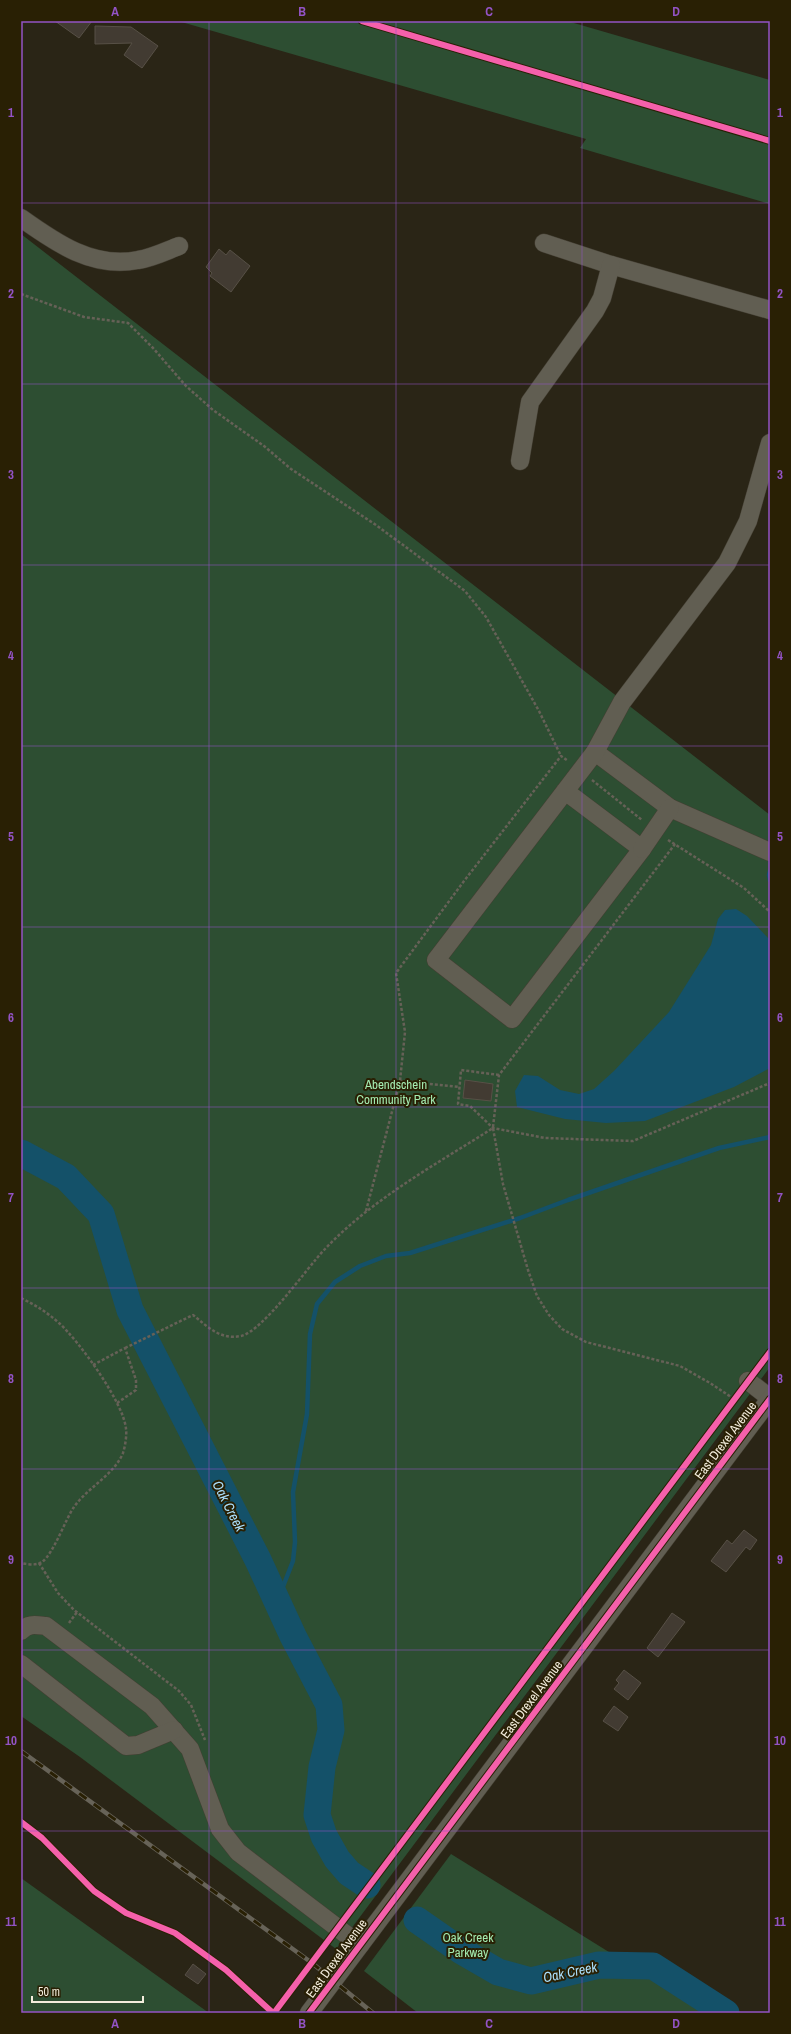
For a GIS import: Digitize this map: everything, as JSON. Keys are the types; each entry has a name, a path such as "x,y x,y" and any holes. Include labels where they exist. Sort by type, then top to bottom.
{"street":[{"path":"21,218 73,252 106,262 138,260 179,246"},
{"path":"544,243 611,265 770,310"},
{"path":"520,461 530,402 595,311 602,298 611,265"},
{"path":"670,808 642,849 512,1019 436,960 595,752 622,702 727,563 748,521 770,443"},
{"path":"595,752 670,808 770,852"},
{"path":"566,791 642,849"},
{"path":"748,1381 770,1398"},
{"name":"East Drexel Avenue","path":"309,2013 770,1398"},
{"path":"21,1631 25,1627 35,1624 46,1626 152,1706 190,1749 220,1829 238,1852 360,1945"},
{"path":"21,1664 126,1746 138,1745 174,1730"}],"path":[{"path":"21,294 84,317 128,323 153,348 186,386 213,410 264,446 291,469 376,525 465,591 486,617 539,711 561,756"},
{"path":"665,837 744,888 770,912"},
{"path":"675,844 499,1075 493,1128 503,1184 521,1245 537,1296 549,1315 562,1329 586,1342 680,1366 710,1383 734,1400 729,1406"},
{"path":"499,1075 461,1070 458,1104 470,1106 493,1128 546,1138 633,1141 770,1083"},
{"path":"400,1081 459,1087"},
{"path":"93,1365 194,1315 213,1332 225,1337 242,1336 258,1326 324,1249 366,1211 493,1128"},
{"path":"21,1298 38,1306 60,1323 93,1365 117,1403 126,1429 123,1454 109,1472 74,1506 42,1562 32,1565 21,1563"},
{"path":"117,1403 136,1390 136,1380 125,1348"}],"green space":[{"path":"178,21 567,21 770,80 770,204 580,148 586,139"},
{"name":"Abendschein Community Park","path":"21,234 770,815 770,1367 336,1949 80,1757 21,1716"},
{"name":"Oak Creek Parkway","path":"451,1854 707,2013 418,2013 364,1971"},
{"path":"21,1878 209,2013 21,2013"}],"water":[{"path":"736,909 747,916 770,940 770,1068 734,1087 645,1121 606,1123 565,1119 517,1107 515,1091 524,1075 538,1076 560,1090 579,1094 594,1089 614,1071 669,1012 711,945 718,919 725,910"}],"building":[{"path":"55,21 92,21 79,38"},
{"path":"95,26 131,27 158,46 142,68 124,55 132,43 95,44"},
{"path":"219,249 226,255 230,250 250,266 231,292 210,276 212,273 206,267"},
{"path":"465,1080 493,1084 491,1101 463,1098"},
{"path":"744,1530 757,1540 750,1550 746,1547 726,1572 711,1561 727,1540 732,1544"},
{"path":"672,1613 685,1622 658,1657 647,1648"},
{"path":"624,1670 641,1683 628,1700 614,1689 619,1683 616,1680"},
{"path":"614,1706 628,1717 618,1731 603,1721"},
{"path":"193,1964 206,1974 198,1984 185,1975"}],"waterway":[{"path":"770,871 770,880"},
{"path":"277,1602 293,1561 295,1542 293,1492 307,1414 310,1334 317,1304 335,1282 360,1266 386,1256 410,1253 520,1218 719,1148 770,1137"},
{"name":"Oak Creek","path":"21,1153 66,1177 101,1214 130,1310 258,1560 293,1636 329,1705 331,1730 322,1767 317,1815 324,1836 337,1859 349,1873 367,1885"},
{"name":"Oak Creek","path":"417,1920 460,1950 498,1972 531,1981 599,1965 653,1966 726,2013"}],"railway":[{"path":"21,1751 312,1963 373,2013"}],"cycle path":[{"path":"362,21 770,141"},
{"path":"274,2013 770,1352"},
{"path":"309,2013 770,1399"},
{"path":"21,1822 42,1838 94,1891 126,1913 175,1933 226,1970 273,2013"}]}
